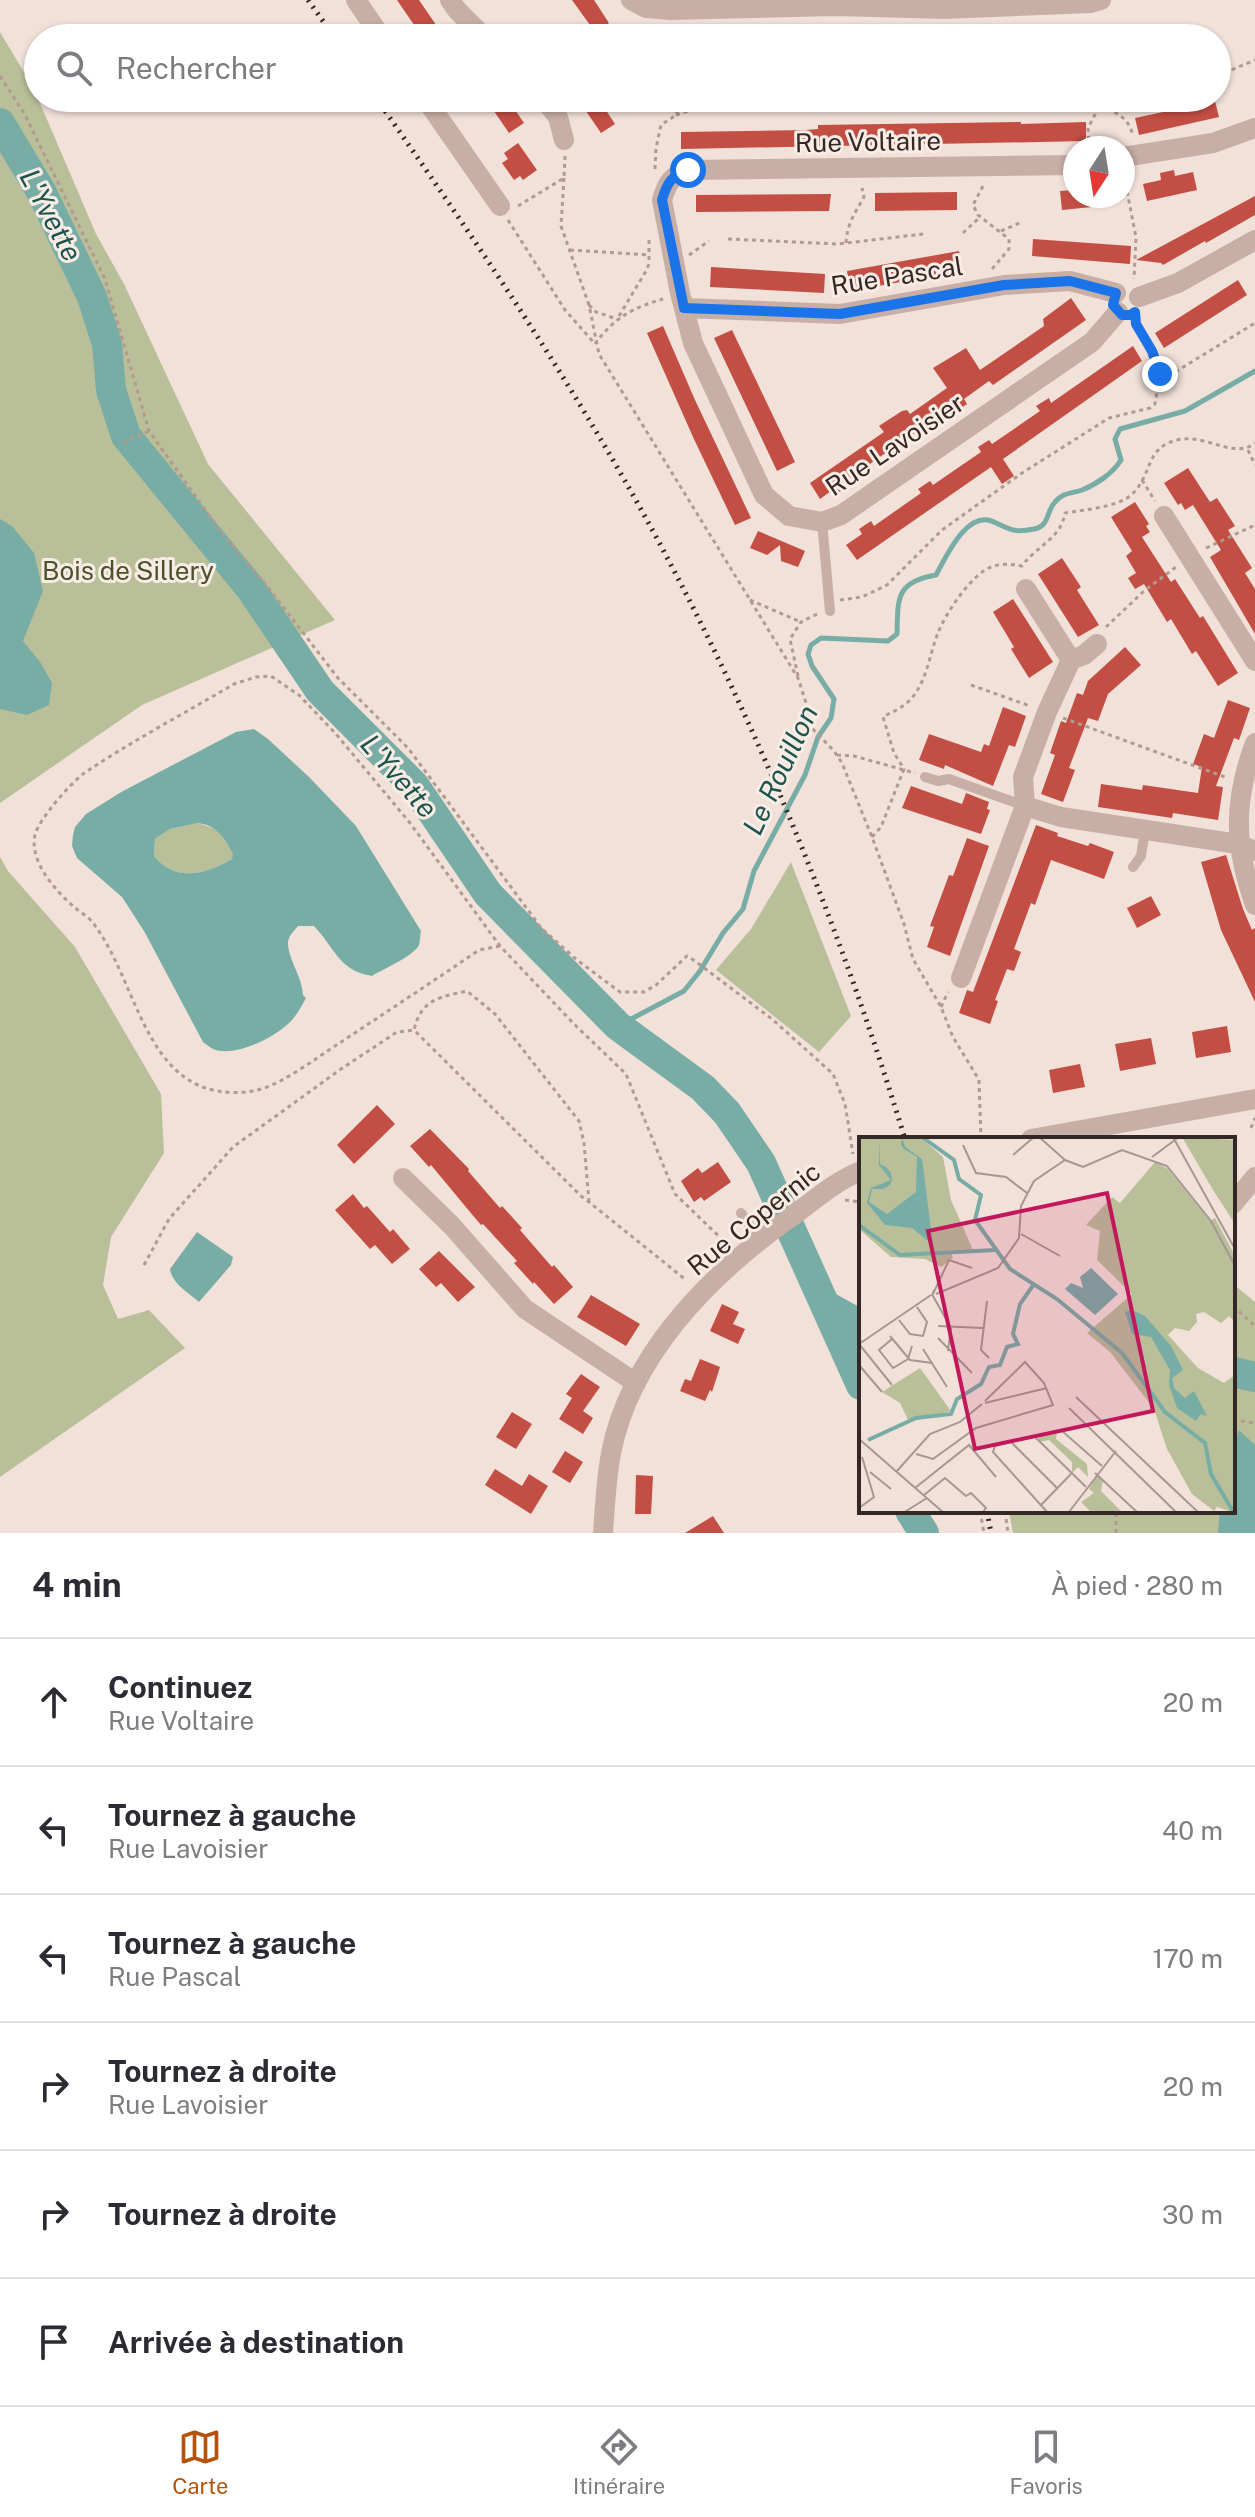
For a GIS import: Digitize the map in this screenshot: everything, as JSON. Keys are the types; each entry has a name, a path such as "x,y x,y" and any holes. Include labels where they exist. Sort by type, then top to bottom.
{"street":[{"path":"356,0 372,24"},
{"path":"450,0 471,24"},
{"path":"631,0 646,8 670,10 837,3 945,9 1001,3 1091,3 1101,0"},
{"path":"435,112 502,210"},
{"path":"554,112 564,140"},
{"path":"1135,155 1213,143 1255,128"},
{"name":"Rue Voltaire","path":"666,185 674,175 688,170 1063,165"},
{"name":"Rue Lavoisier","path":"666,185 662,200 693,343 764,495 789,516 822,522 841,515 1092,342 1128,301 1178,283 1255,240"},
{"name":"Rue Pascal","path":"682,301 840,314 1004,285 1070,281 1128,301"},
{"path":"1164,516 1255,661"},
{"path":"1026,589 1071,660"},
{"path":"961,978 1025,806 1023,777 1047,712 1071,660 1084,655 1097,644"},
{"path":"1255,743 1243,784 1238,823 1247,848 1255,905"},
{"path":"1025,806 1061,817 1247,848"},
{"path":"1056,1137 1255,1099"},
{"name":"Rue Copernic","path":"603,1533 612,1451 636,1383 675,1324 740,1256 841,1181 858,1173"},
{"path":"1235,1202 1255,1177"},
{"path":"403,1178 452,1226 525,1309 636,1383"}],"lane":[{"path":"822,522 830,609"},
{"path":"925,777 938,781 949,779 1025,806"},
{"path":"1133,867 1141,856 1145,830"},
{"path":"741,1213 763,1238"}],"path":[{"path":"1231,70 1255,60"},
{"path":"0,76 24,113 105,279 149,431 223,535 338,678 408,748 542,929 577,960 620,992 644,992 687,956 772,1019 833,1074 845,1104 858,1173"},
{"path":"666,185 657,178 655,165 661,125 685,112"},
{"path":"1088,136 1088,128 1096,112"},
{"path":"1113,112 1131,124 1131,136"},
{"path":"564,140 566,170 561,226 589,305 599,354 798,678"},
{"path":"975,290 1009,249 1009,239 980,217 973,205 978,192 997,167"},
{"path":"846,243 851,218 864,197 861,168"},
{"path":"564,178 502,210 565,310 595,344"},
{"path":"981,1137 979,1080 913,959 904,924 872,837 837,755 809,725 790,639 801,622 830,609 836,601 862,597 887,585 942,530 1022,473 1109,418 1155,404 1160,374 1128,301 1136,237 1130,208"},
{"path":"963,233 980,217"},
{"path":"1001,231 1022,222"},
{"path":"595,344 618,318 646,271 649,230"},
{"path":"728,239 846,243 923,234"},
{"path":"568,249 673,257"},
{"path":"589,305 596,312 618,318 652,302 682,301"},
{"path":"1160,374 1172,374 1255,323"},
{"path":"123,443 149,431"},
{"path":"1248,449 1255,465"},
{"path":"1142,480 1164,516"},
{"path":"1097,644 1100,633 1144,591 1190,556 1255,525"},
{"path":"750,600 801,622"},
{"path":"500,946 479,950 292,1074 256,1090 223,1092 198,1085 167,1061 143,1026 114,957 95,924 51,884 38,863 35,836 47,813 81,776 234,684 271,676 299,695 336,734 410,823 500,946 626,1074 675,1194 740,1256"},
{"path":"971,685 1243,784"},
{"path":"837,755 854,756 925,777"},
{"path":"414,1030 417,1019 434,998 467,991 495,1014 579,1121 589,1202"},
{"path":"414,1030 589,1202 702,1293"},
{"path":"144,1265 169,1219 233,1147 397,1032 414,1030"},
{"path":"1251,1128 1255,1118"},
{"path":"846,1200 859,1202"},
{"path":"1235,1308 1255,1326"},
{"path":"1235,1420 1255,1423"},
{"path":"980,1513 984,1533"},
{"path":"1005,1513 1008,1533"}],"green space":[{"name":"Bois de Sillery","path":"0,32 24,72 24,112 44,112 96,234 124,284 208,464 335,620 142,705 0,803"},
{"path":"198,823 218,830 234,855 232,859 202,872 181,873 154,856 155,839 170,829"},
{"path":"0,857 8,871 75,947 161,1094 164,1153 111,1237 103,1285 118,1319 149,1310 185,1348 0,1477"},
{"path":"791,862 851,1016 819,1052 716,970 751,929"},
{"path":"1235,1286 1255,1302 1255,1533 1013,1533 1009,1513 1235,1513"}],"water":[{"path":"0,519 12,526 34,553 43,591 23,641 52,683 49,705 27,715 0,709"},
{"path":"254,729 268,739 356,826 421,931 416,949 372,976 345,964 314,926 298,926 288,943 306,998 300,1008 288,1024 273,1035 242,1049 222,1051 203,1042 144,931 122,897 77,858 72,846 75,827 86,814 123,791 236,732","holes":["198,823 223,838 233,854 232,859 202,872 181,873 154,856 155,839 170,829"]},
{"path":"197,1232 233,1257 231,1265 199,1302 177,1284 170,1269"},
{"path":"1239,1430 1255,1445 1255,1533 1218,1533 1220,1513 1235,1513 1235,1441"}],"building":[{"path":"397,0 419,0 435,24 413,24"},
{"path":"572,0 594,0 609,23 589,24"},
{"path":"495,112 517,112 524,123 509,133"},
{"path":"587,112 607,112 615,124 601,133"},
{"path":"1163,112 1218,112 1219,117 1139,135 1135,118"},
{"path":"1086,122 1086,136 1063,136 1063,141 681,149 681,132 806,130 818,129 818,125"},
{"path":"518,143 537,170 523,180 520,176 514,180 502,163 508,159 504,153"},
{"path":"1174,170 1175,176 1193,172 1197,190 1147,201 1143,184 1161,180 1160,173"},
{"path":"1060,191 1063,191 1063,208 1082,208 1062,210"},
{"path":"957,192 957,210 875,211 875,193"},
{"path":"831,194 829,211 696,212 696,195"},
{"path":"1255,196 1255,215 1206,243 1163,265 1136,260"},
{"path":"1033,239 1131,246 1130,264 1032,256"},
{"path":"959,251 962,271 850,291 847,271"},
{"path":"711,267 825,274 824,293 710,287"},
{"path":"1238,280 1247,295 1164,348 1155,333"},
{"path":"1071,298 1086,320 993,385 989,381 964,399 967,404 955,412 952,407 906,439 909,444 897,452 894,447 847,480 851,484 838,493 835,488 820,499 810,483 884,432 879,426 902,411 907,410 910,414 947,388 933,368 966,348 980,370 1044,326 1043,319"},
{"path":"663,326 751,518 735,525 647,333"},
{"path":"732,330 795,462 777,471 714,338"},
{"path":"1133,346 1142,361 1003,459 1014,476 1002,484 991,467 857,560 846,545 862,534 859,529 871,521 874,526 921,493 918,489 930,481 933,485 981,452 978,447 989,440 992,444 1040,411 1036,406 1049,398 1051,403"},
{"path":"1188,468 1210,502 1217,498 1235,526 1228,530 1252,568 1245,573 1255,589 1255,634 1210,557 1221,550 1193,505 1185,510 1181,503 1178,505 1164,483"},
{"path":"1135,502 1149,524 1146,526 1150,532 1142,537 1171,582 1175,579 1200,618 1203,616 1238,673 1218,686 1196,651 1192,654 1171,619 1167,622 1144,584 1135,589 1128,578 1136,573 1126,556 1132,551 1111,517"},
{"path":"758,531 805,551 798,567 781,561 780,545 767,555 750,548"},
{"path":"1062,558 1081,587 1077,590 1099,625 1078,637 1038,574"},
{"path":"1013,599 1053,662 1029,678 993,612"},
{"path":"1125,647 1141,665 1108,694 1098,721 1088,718 1069,768 1075,770 1063,802 1041,794 1055,755 1050,753 1061,721 1066,723 1077,693 1083,695 1088,681"},
{"path":"1228,700 1250,708 1239,740 1234,738 1216,786 1223,787 1218,820 1173,813 1172,818 1098,807 1101,784 1142,790 1143,785 1198,793 1202,767 1193,764 1204,734 1214,738"},
{"path":"1003,707 1026,716 1015,747 1009,745 993,786 945,765 944,769 919,760 929,734 981,752 984,744 989,746"},
{"path":"911,786 962,804 966,793 989,802 987,809 990,810 981,834 902,808"},
{"path":"1036,825 1058,833 1057,836 1114,852 1104,879 1051,860 1035,905 1031,903 1014,949 1021,952 1014,971 1007,969 990,1024 959,1013 967,990 973,992"},
{"path":"967,838 989,846 950,956 927,947 934,927 930,926"},
{"path":"1226,855 1243,909 1252,930 1255,928 1255,1002 1221,930 1201,862"},
{"path":"1151,896 1161,915 1137,928 1127,908"},
{"path":"1227,1026 1231,1052 1196,1058 1192,1032"},
{"path":"1151,1038 1156,1064 1120,1071 1115,1044"},
{"path":"1080,1064 1085,1087 1053,1093 1049,1070"},
{"path":"377,1105 395,1124 354,1164 337,1145"},
{"path":"430,1129 573,1287 554,1304 514,1263 517,1261 481,1225 431,1165 429,1167 410,1146"},
{"path":"718,1162 731,1182 704,1201 701,1197 694,1202 681,1181 698,1168 702,1173"},
{"path":"353,1194 390,1232 393,1229 410,1249 392,1264 375,1245 370,1249 335,1210"},
{"path":"439,1251 475,1287 458,1302 441,1283 436,1287 419,1269"},
{"path":"591,1295 640,1324 626,1346 577,1317"},
{"path":"722,1304 739,1312 733,1324 745,1329 738,1344 710,1331"},
{"path":"700,1359 720,1367 712,1392 710,1390 705,1401 680,1391 685,1379 691,1381"},
{"path":"581,1374 600,1387 583,1411 593,1418 583,1434 559,1419 572,1398 566,1394"},
{"path":"512,1412 532,1424 516,1449 496,1437"},
{"path":"565,1451 583,1462 570,1483 552,1472"},
{"path":"495,1469 522,1486 529,1474 548,1486 531,1514 485,1485"},
{"path":"636,1475 653,1476 651,1514 635,1514"},
{"path":"713,1516 724,1533 685,1533"}],"waterway":[{"name":"L'Yvette","path":"0,123 42,193 92,297 107,344 111,390 126,436 251,589 320,691 414,785 488,894 618,1026 703,1088 727,1113 761,1163 859,1381"},
{"name":"Le Rouillon","path":"618,1026 684,991 743,909 754,871 805,775 818,737 831,718 834,699 812,666 808,654 811,645 821,638 888,641 897,634 899,602 906,588 913,582 936,575 966,528 984,520 1017,531 1043,525 1058,499 1093,485 1118,465 1121,460 1115,439 1120,429 1185,411 1255,371"},
{"path":"825,1305 859,1324"},
{"path":"1235,1372 1255,1377"},
{"name":"L'Yvette","path":"911,1513 924,1533"}],"railway":[{"path":"308,0 325,24"},
{"path":"386,112 493,268 567,384 637,503 705,632 801,845 856,991 904,1137"},
{"path":"987,1513 991,1533"}],"route":[{"path":"688,170 674,175 666,185 662,200 684,308 840,314 1004,285 1070,281 1116,293 1113,300 1115,309 1126,316 1135,312 1136,324 1152,351 1160,374"}]}
